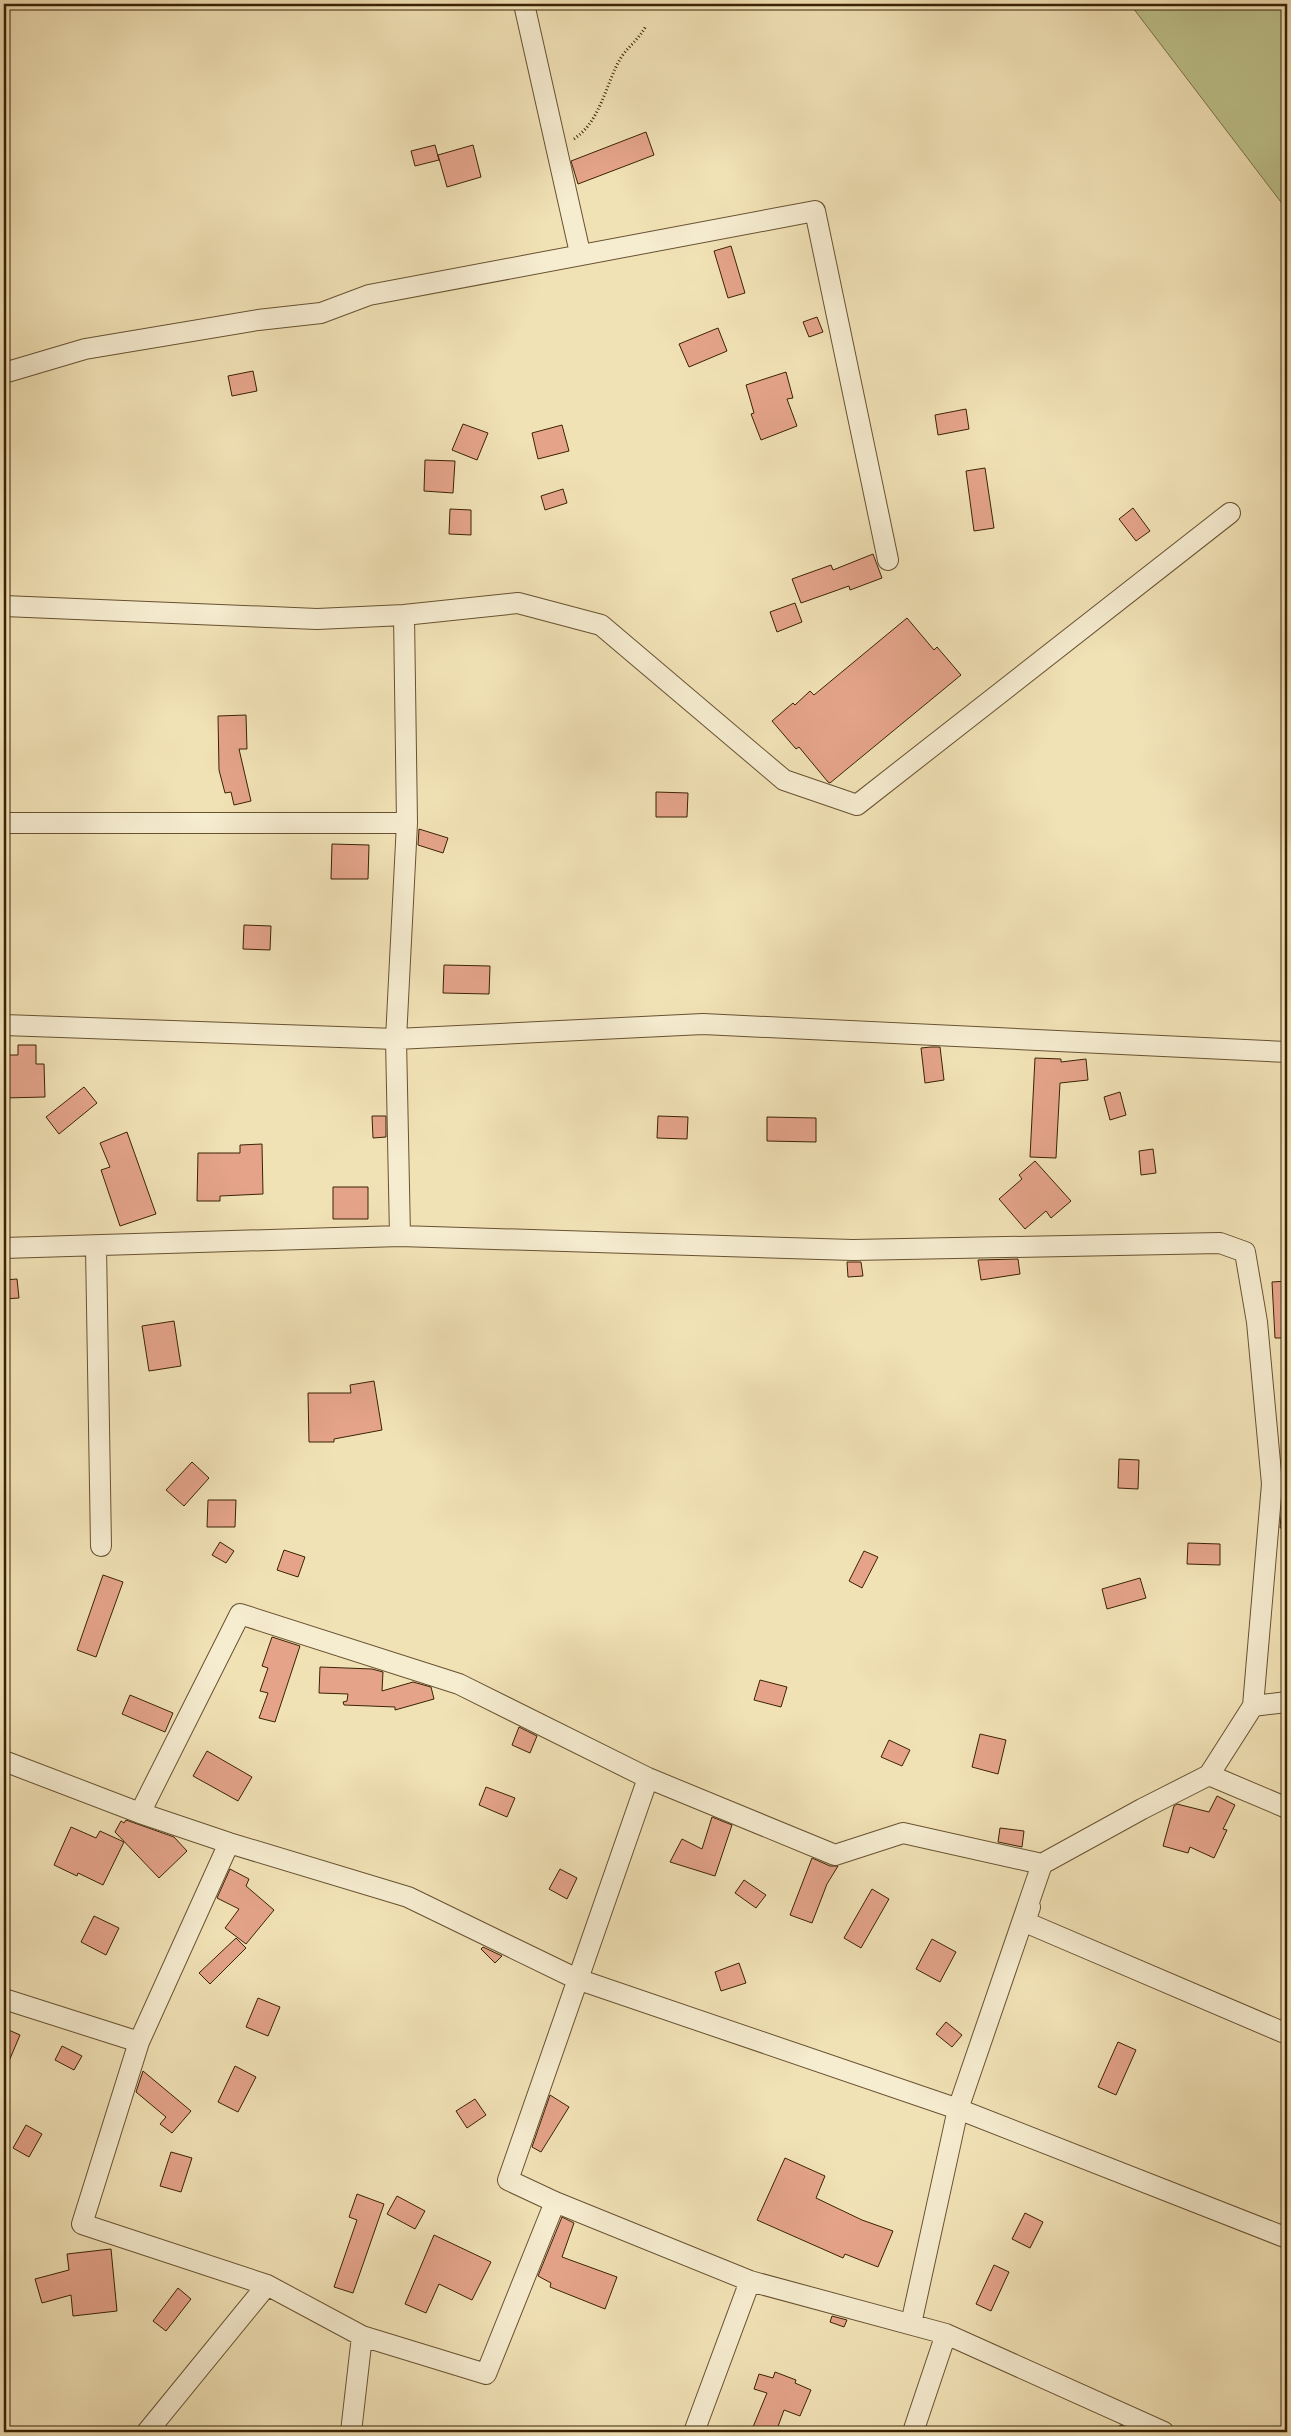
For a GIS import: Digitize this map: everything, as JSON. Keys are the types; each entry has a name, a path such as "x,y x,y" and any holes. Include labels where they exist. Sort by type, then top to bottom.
{"street":[{"path":"524,4 580,253"},
{"path":"4,373 85,349 258,320 321,313 368,294 500,272 580,253 815,211 888,560"},
{"path":"4,606 317,619 404,615 518,603 600,625 784,780 857,805 1230,513"},
{"path":"400,1236 396,1039 406,823 404,615"},
{"path":"4,823 406,823"},
{"path":"4,1025 396,1039 703,1024 1287,1052"},
{"path":"4,1248 96,1247 400,1236 853,1250 1220,1243 1245,1252 1258,1322 1280,1484 1253,1706 1209,1775 1142,1809 1042,1864 904,1832 835,1855 648,1778 459,1684 240,1614 140,1813"},
{"path":"96,1247 101,1546"},
{"path":"1253,1706 1287,1702"},
{"path":"4,1761 140,1813 229,1843 408,1897 577,1980 958,2108 1287,2238"},
{"path":"1209,1775 1287,1808"},
{"path":"648,1778 508,2180 555,2202 750,2281 946,2334 1164,2432"},
{"path":"229,1843 140,2042 82,2224 267,2285 362,2336 486,2374 555,2202"},
{"path":"1042,1864 1025,1922 1287,2034"},
{"path":"911,2324 958,2108 1042,1864"},
{"path":"4,1999 140,2042"},
{"path":"694,2432 750,2281"},
{"path":"147,2432 267,2285"},
{"path":"913,2432 946,2334"},
{"path":"351,2432 362,2336"}],"path":[{"path":"557,151 579,136 597,113 622,56 638,41 646,26"}],"green space":[{"path":"1130,4 1287,4 1287,210"}],"building":[{"path":"646,132 654,155 578,184 571,161"},
{"path":"435,145 439,160 415,166 411,151"},
{"path":"473,145 481,177 447,187 438,155"},
{"path":"731,246 745,293 728,298 714,251"},
{"path":"817,317 823,332 809,337 803,322"},
{"path":"718,328 727,351 689,367 679,344"},
{"path":"253,371 257,391 232,396 228,376"},
{"path":"786,372 793,398 787,399 797,426 761,440 751,414 754,413 746,385"},
{"path":"966,409 969,429 938,435 935,415"},
{"path":"463,424 488,433 477,460 452,450"},
{"path":"562,425 569,451 538,459 532,433"},
{"path":"425,460 455,461 453,493 424,491"},
{"path":"985,468 994,528 974,531 966,471"},
{"path":"563,489 567,503 545,510 541,496"},
{"path":"1133,508 1150,531 1136,541 1119,519"},
{"path":"450,509 471,510 471,535 449,534"},
{"path":"873,554 882,578 850,590 849,586 801,603 792,579 831,565 833,570"},
{"path":"795,603 802,622 777,632 770,612"},
{"path":"907,618 934,650 937,647 961,675 830,783 799,747 796,749 772,721 793,703 795,705 810,691 814,695"},
{"path":"246,715 247,749 239,749 251,801 234,805 231,792 225,793 219,770 218,716"},
{"path":"656,792 688,793 687,817 656,817"},
{"path":"419,829 448,838 443,853 418,845"},
{"path":"332,844 369,845 368,879 331,879"},
{"path":"244,925 271,926 270,950 243,949"},
{"path":"444,965 490,966 489,994 443,993"},
{"path":"18,1045 36,1045 36,1064 44,1064 45,1097 4,1098 4,1055 18,1055"},
{"path":"940,1047 944,1080 925,1083 921,1048"},
{"path":"1035,1058 1061,1059 1061,1062 1086,1059 1088,1080 1060,1083 1056,1158 1030,1157"},
{"path":"84,1087 97,1103 59,1134 46,1117"},
{"path":"1120,1092 1126,1115 1110,1120 1104,1097"},
{"path":"372,1116 386,1116 386,1137 373,1138"},
{"path":"658,1116 688,1117 687,1139 657,1138"},
{"path":"767,1117 816,1118 816,1142 767,1141"},
{"path":"127,1132 156,1214 120,1226 101,1170 110,1167 100,1143"},
{"path":"262,1144 263,1194 220,1196 220,1201 197,1201 198,1153 240,1153 240,1145"},
{"path":"1153,1149 1156,1173 1141,1175 1139,1151"},
{"path":"1035,1161 1071,1201 1051,1218 1046,1211 1025,1229 999,1199 1022,1179 1019,1175"},
{"path":"333,1187 368,1187 368,1219 333,1219"},
{"path":"1018,1259 1020,1274 981,1280 978,1260"},
{"path":"847,1262 861,1262 863,1276 848,1277"},
{"path":"17,1279 19,1298 4,1299 4,1280"},
{"path":"1287,1281 1287,1338 1275,1338 1272,1282"},
{"path":"174,1321 181,1366 149,1371 142,1326"},
{"path":"374,1381 382,1430 334,1439 334,1442 309,1442 308,1393 351,1393 350,1385"},
{"path":"1119,1459 1139,1460 1138,1489 1118,1488"},
{"path":"192,1462 209,1478 184,1506 166,1490"},
{"path":"208,1500 236,1500 235,1527 207,1527"},
{"path":"1287,1505 1287,1527 1280,1528 1282,1506"},
{"path":"220,1542 234,1551 226,1563 212,1555"},
{"path":"1188,1543 1220,1544 1220,1565 1187,1564"},
{"path":"284,1550 305,1557 298,1577 277,1570"},
{"path":"864,1551 878,1557 862,1588 849,1581"},
{"path":"103,1575 123,1582 96,1657 77,1650"},
{"path":"1140,1578 1146,1598 1107,1609 1102,1589"},
{"path":"272,1637 300,1646 275,1722 259,1718 268,1693 260,1691 268,1668 262,1666"},
{"path":"320,1667 372,1669 383,1672 382,1691 413,1682 431,1687 434,1699 395,1710 395,1707 344,1705 343,1702 347,1701 348,1694 319,1693"},
{"path":"760,1680 787,1687 781,1707 754,1700"},
{"path":"130,1695 173,1713 165,1732 122,1714"},
{"path":"519,1727 537,1736 530,1753 512,1745"},
{"path":"980,1734 1006,1740 998,1774 972,1767"},
{"path":"889,1740 910,1750 902,1766 881,1757"},
{"path":"207,1751 252,1777 238,1801 193,1776"},
{"path":"486,1787 515,1798 507,1817 479,1805"},
{"path":"1217,1796 1235,1805 1223,1829 1227,1830 1214,1858 1190,1847 1188,1853 1163,1846 1174,1806 1177,1804 1209,1812"},
{"path":"712,1817 732,1825 715,1876 670,1862 682,1839 702,1849"},
{"path":"126,1820 174,1837 187,1851 159,1878 115,1832 121,1821 124,1823"},
{"path":"71,1827 96,1838 100,1831 124,1842 103,1885 78,1873 77,1876 54,1865"},
{"path":"1000,1828 1024,1831 1022,1847 998,1842"},
{"path":"812,1858 830,1866 838,1866 827,1884 812,1923 790,1915"},
{"path":"230,1869 249,1879 246,1886 274,1910 246,1944 225,1928 239,1909 217,1898"},
{"path":"560,1869 577,1878 567,1899 549,1889"},
{"path":"744,1880 766,1895 756,1908 735,1893"},
{"path":"872,1889 889,1899 861,1948 844,1938"},
{"path":"94,1916 119,1928 106,1955 81,1942"},
{"path":"236,1938 246,1948 210,1984 199,1973"},
{"path":"932,1939 956,1952 940,1982 916,1969"},
{"path":"483,1947 502,1956 495,1963 481,1949"},
{"path":"739,1963 746,1983 721,1991 715,1972"},
{"path":"258,1998 280,2007 268,2036 246,2027"},
{"path":"946,2022 962,2035 952,2047 936,2034"},
{"path":"4,2028 20,2035 4,2073"},
{"path":"1118,2042 1136,2050 1116,2095 1098,2087"},
{"path":"62,2046 82,2056 74,2070 55,2060"},
{"path":"235,2066 256,2077 238,2112 218,2102"},
{"path":"143,2071 191,2111 172,2133 160,2124 166,2117 136,2092"},
{"path":"550,2095 569,2107 541,2152 532,2147"},
{"path":"475,2099 486,2115 467,2128 456,2111"},
{"path":"26,2125 42,2134 29,2157 13,2148"},
{"path":"171,2152 192,2158 181,2192 160,2186"},
{"path":"785,2158 825,2176 816,2198 862,2220 893,2231 878,2267 845,2254 843,2258 757,2220"},
{"path":"357,2194 384,2204 353,2293 334,2287 357,2220 349,2217"},
{"path":"397,2196 425,2211 415,2229 387,2214"},
{"path":"1025,2213 1043,2222 1030,2248 1012,2239"},
{"path":"562,2217 574,2223 562,2257 617,2277 605,2309 550,2287 551,2283 538,2276"},
{"path":"434,2235 491,2262 472,2300 439,2284 426,2313 405,2304"},
{"path":"111,2249 117,2311 73,2316 71,2295 42,2303 35,2279 69,2270 67,2254"},
{"path":"994,2265 1009,2272 991,2311 976,2304"},
{"path":"178,2288 191,2299 166,2331 153,2321"},
{"path":"832,2316 847,2320 844,2327 830,2322"},
{"path":"775,2372 796,2380 795,2383 811,2390 800,2416 784,2410 776,2432 767,2432 753,2427 767,2393 754,2389 759,2374 773,2378"},
{"path":"1120,2425 1136,2432 1116,2432"}]}
